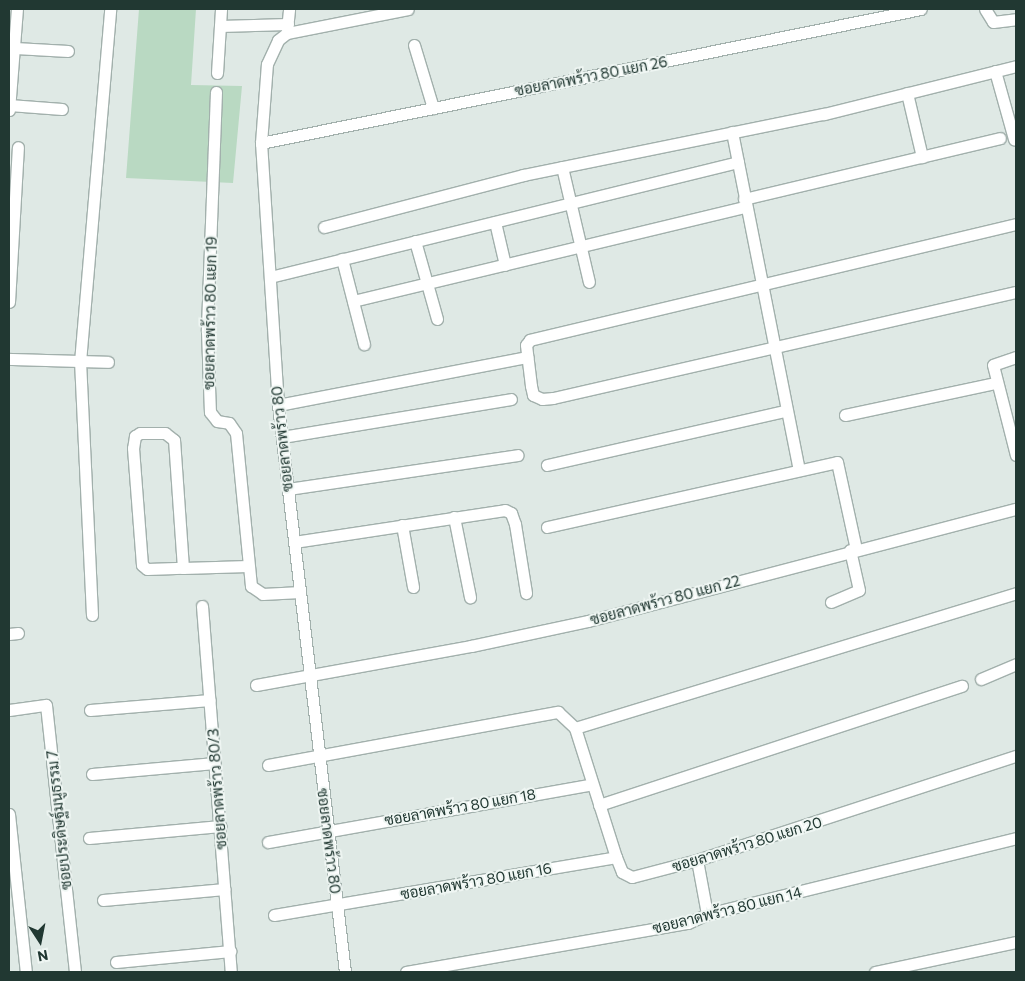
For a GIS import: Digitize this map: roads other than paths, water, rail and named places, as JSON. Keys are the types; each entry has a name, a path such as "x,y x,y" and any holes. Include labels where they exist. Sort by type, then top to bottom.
{"street":[{"path":"9,110 18,9"},
{"path":"92,615 80,362 110,9"},
{"path":"217,73 221,9"},
{"path":"287,28 289,9"},
{"path":"344,9 346,21"},
{"path":"220,26 287,28 346,21 408,9"},
{"name":"ซอยลาดพร้าว 80 แยก 26","path":"261,143 921,9"},
{"path":"985,9 993,22 1016,19"},
{"name":"ซอยลาดพร้าว 80","path":"287,28 278,40 267,64 261,143 278,405 318,756 346,972"},
{"path":"414,45 432,108"},
{"path":"15,48 68,51"},
{"path":"324,227 562,167 732,132 907,93 1016,66"},
{"path":"995,71 1014,138"},
{"name":"ซอยลาดพร้าว 80 แยก 19","path":"216,92 207,331 209,401 212,418 229,423 236,434 250,586 255,591 263,594 300,592"},
{"path":"907,93 922,156"},
{"path":"9,105 62,109"},
{"path":"732,132 785,411 799,469"},
{"path":"353,301 580,247 922,156 1000,138"},
{"path":"9,302 18,147"},
{"path":"270,277 495,222 569,206 738,162"},
{"path":"562,167 569,206 589,282"},
{"path":"495,222 505,265"},
{"path":"1016,224 530,340 526,345 527,357 534,394 542,399 1016,292"},
{"path":"416,241 437,320"},
{"path":"342,259 364,344"},
{"path":"278,405 527,357"},
{"path":"1016,358 995,363 996,384 1011,419 1016,455"},
{"path":"9,359 108,362"},
{"path":"844,415 996,384"},
{"path":"282,438 511,399"},
{"path":"547,464 785,411"},
{"path":"183,568 174,440 165,432 140,433 135,436 133,448 142,565 147,569 183,568 248,566"},
{"path":"288,489 517,455"},
{"path":"547,527 837,462 859,590 831,602"},
{"name":"ซอยลาดพร้าว 80 แยก 22","path":"256,685 471,646 588,621 853,549 1016,508"},
{"path":"294,542 454,518 494,510 511,513 526,593"},
{"path":"454,518 470,597"},
{"path":"402,526 413,587"},
{"path":"268,765 558,712 575,728 1016,593"},
{"name":"ซอยลาดพร้าว 80/3","path":"202,606 231,972"},
{"path":"981,679 1016,664"},
{"path":"599,805 962,686"},
{"path":"90,710 210,700"},
{"name":"ซอยประดิษฐ์มนูธรรม 7","path":"9,710 46,705 75,972"},
{"name":"ซอยลาดพร้าว 80 แยก 20","path":"575,728 616,857 622,872 632,878 697,860 1016,756"},
{"path":"92,774 215,762"},
{"name":"ซอยลาดพร้าว 80 แยก 18","path":"268,842 592,784"},
{"path":"9,814 26,972"},
{"path":"89,838 220,826"},
{"name":"ซอยลาดพร้าว 80 แยก 14","path":"406,972 688,923 708,914 1016,838"},
{"name":"ซอยลาดพร้าว 80 แยก 16","path":"274,915 616,857"},
{"path":"697,860 708,914"},
{"path":"104,900 225,889"},
{"path":"876,972 1016,942"},
{"path":"116,962 230,951"}]}
